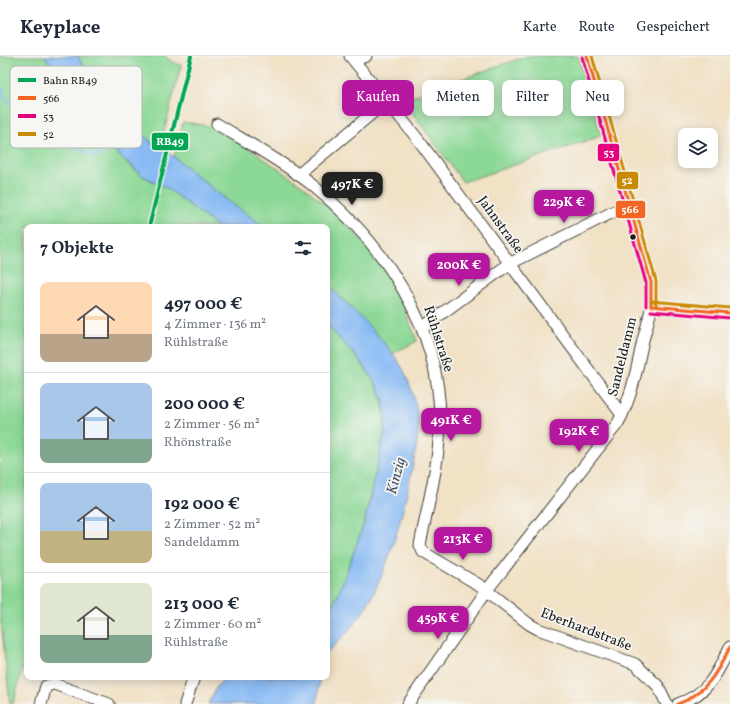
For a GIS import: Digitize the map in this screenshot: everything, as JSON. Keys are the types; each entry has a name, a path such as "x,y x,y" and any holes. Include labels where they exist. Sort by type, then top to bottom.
{"street":[{"path":"352,58 366,56"},
{"name":"Sandeldamm","path":"408,704 487,590 612,431 622,415 633,385 651,306 652,282 587,56"},
{"name":"Jahnstraße","path":"352,58 371,80"},
{"path":"298,175 369,116"},
{"name":"Jahnstraße","path":"400,116 622,415"},
{"name":"Rühlstraße","path":"217,124 298,175 325,196 384,259 402,284 422,328 435,373 440,421 438,460 421,548 427,555 456,570 487,590"},
{"path":"422,328 509,264 629,204"},
{"path":"651,306 730,313"},
{"name":"Eberhardstraße","path":"487,590 529,624 635,664 658,686 667,704"},
{"path":"678,704 697,696 704,691 720,667 730,647"},
{"path":"186,704 193,680"},
{"path":"41,704 46,686 50,684 54,684 109,704"}],"green space":[{"path":"0,56 45,56 52,66 10,66 10,148 112,148 129,165 143,176 167,188 214,224 24,224 24,664 13,704 10,704 0,614"},
{"path":"77,56 166,56 170,61 181,65 160,148 142,134 142,66 84,66"},
{"path":"527,56 578,56 585,80 571,80 571,116 595,116 601,136 463,182 414,115 414,96 422,93 422,116 494,116 494,80 459,80"},
{"path":"183,122 218,127 302,185 341,218 375,254 394,282 417,341 392,354 330,287 330,224 261,224 228,201 174,157"},
{"path":"330,328 364,367 376,385 382,403 385,431 364,524 338,595 330,610"}],"water":[{"path":"45,56 77,56 84,66 51,66"},
{"path":"142,133 153,144 174,157 228,201 261,224 214,224 167,188 143,176 113,148 142,148"},
{"name":"Kinzig","path":"330,287 370,327 400,364 406,375 413,396 418,424 418,435 400,521 381,578 359,618 330,650 330,610 338,595 364,524 385,431 385,408 379,389 366,369 330,328"},
{"path":"223,680 320,680 317,704 208,704 217,686"}],"waterway":[{"path":"0,84 6,99 10,102"},
{"path":"76,148 95,156 112,148"}],"rail line":[{"name":"RB49","path":"150,224 191,56"}],"transit line":[{"name":"566","path":"587,56 651,282 651,306"},
{"name":"52","path":"592,56 656,281 656,306"},
{"name":"53","path":"582,57 646,283 646,306"},
{"name":"52","path":"651,301 730,308"},
{"name":"566","path":"651,306 730,313"},
{"name":"53","path":"651,311 730,318"},
{"name":"566","path":"678,704 696,694 710,681 730,647"}]}
